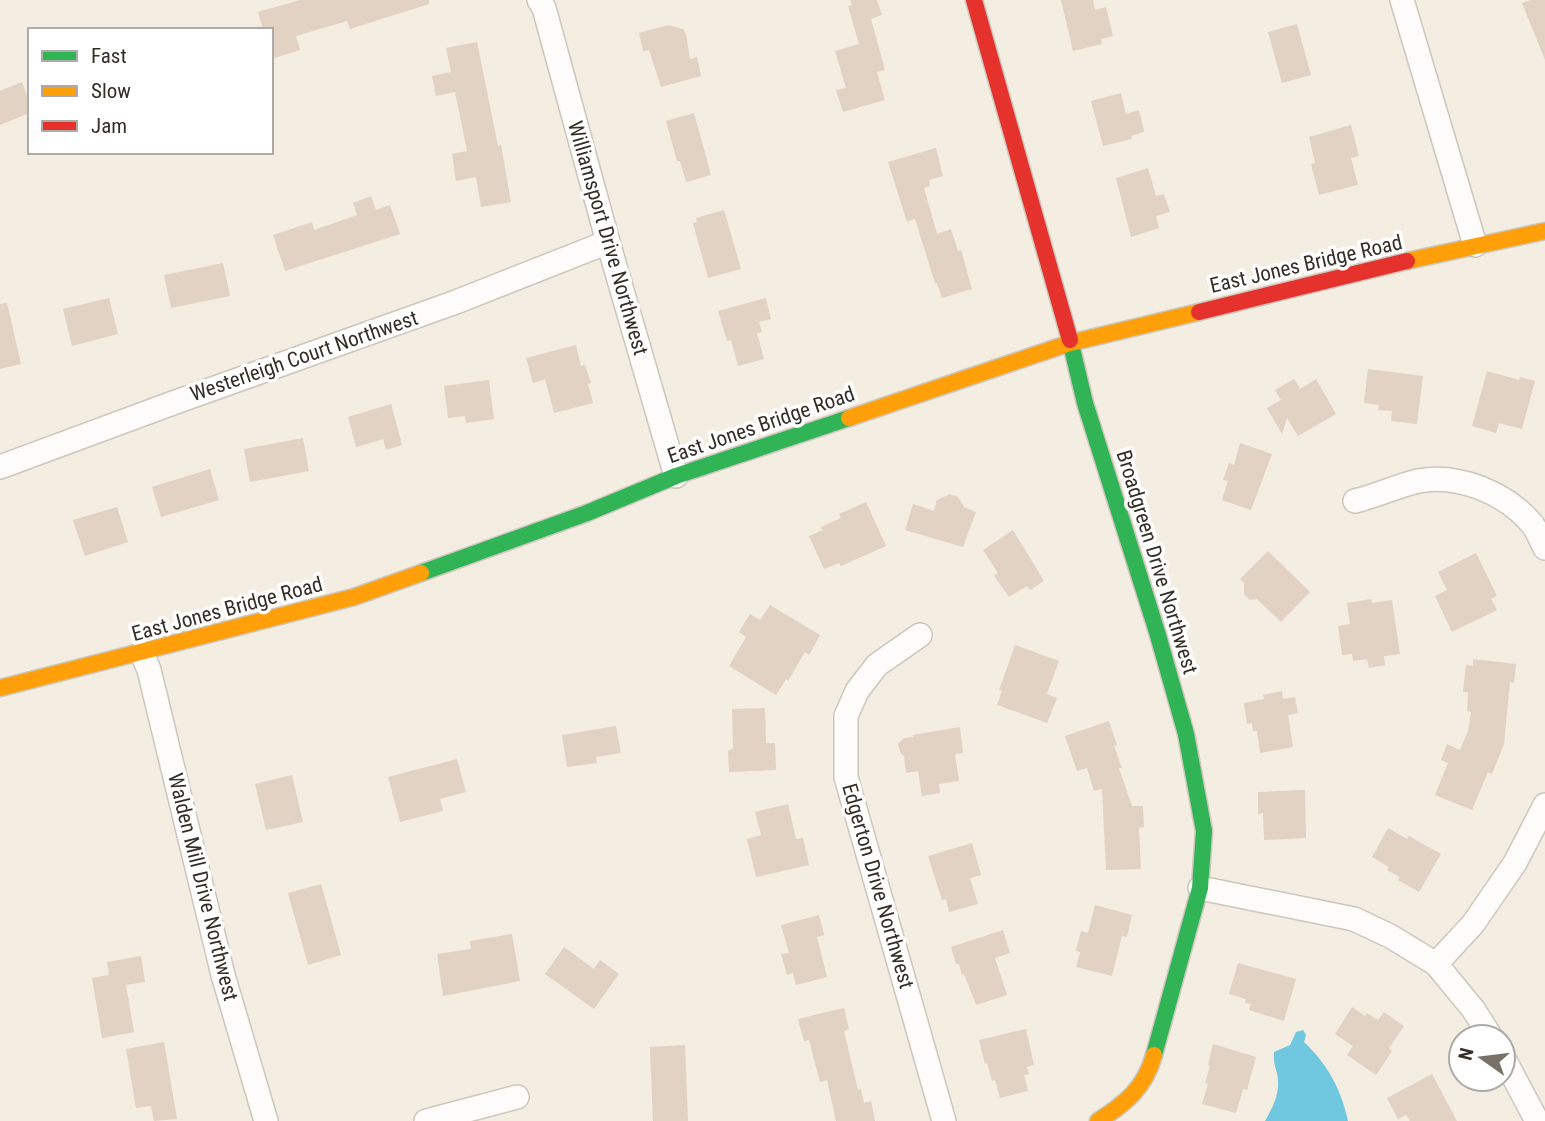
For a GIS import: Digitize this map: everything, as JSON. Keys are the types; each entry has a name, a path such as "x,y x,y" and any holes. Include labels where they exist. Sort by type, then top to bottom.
{"street":[{"name":"Williamsport Drive Northwest","path":"539,0 544,8 676,476"},
{"name":"Broadgreen Drive Northwest","path":"975,0 1063,309 1085,402 1186,734 1203,831 1200,888 1149,1072 1125,1104 1098,1121"},
{"path":"1402,0 1475,245"},
{"name":"East Jones Bridge Road","path":"0,688 355,597 587,513 676,476 1070,342 1475,245 1545,231"},
{"name":"Westerleigh Court Northwest","path":"0,467 456,303 608,242"},
{"path":"1355,501 1418,481 1442,479 1474,485 1510,504 1532,524 1545,548"},
{"name":"Edgerton Drive Northwest","path":"920,635 877,665 857,691 846,716 846,777 944,1121"},
{"name":"Walden Mill Drive Northwest","path":"142,653 149,670 223,975 266,1121"},
{"path":"1436,964 1474,923 1516,863 1545,805"},
{"path":"1200,888 1354,919 1390,936 1436,964 1482,1023"},
{"path":"1517,1083 1537,1121"},
{"path":"426,1121 517,1097"}],"water":[{"path":"1303,1030 1306,1035 1304,1042 1327,1069 1342,1098 1348,1121 1265,1121 1277,1091 1274,1052 1290,1045 1296,1032"}],"building":[{"path":"300,0 429,0 429,4 350,29 347,21 296,36 300,50 273,58 273,28 262,28 258,12"},
{"path":"850,0 877,0 882,15 871,19 885,70 877,72 885,100 843,112 836,90 846,88 835,51 859,44 848,6 852,5"},
{"path":"1061,0 1093,0 1095,10 1106,7 1113,36 1101,39 1102,44 1073,51"},
{"path":"1545,0 1545,60 1522,3"},
{"path":"1297,24 1311,75 1282,83 1268,32"},
{"path":"669,25 683,29 690,59 697,57 701,76 661,87 649,50 643,51 639,33"},
{"path":"477,42 511,202 481,207 476,177 456,181 452,154 467,151 455,92 436,96 432,76 451,72 446,48"},
{"path":"22,82 28,98 28,114 0,125 0,91"},
{"path":"1121,93 1126,114 1139,110 1144,132 1131,136 1132,139 1103,146 1091,101"},
{"path":"694,113 711,175 686,182 666,121"},
{"path":"1351,125 1359,156 1351,158 1358,185 1319,195 1311,164 1315,163 1309,137"},
{"path":"936,148 943,176 929,180 930,186 924,188 937,234 951,229 958,251 961,250 972,289 942,298 915,219 907,222 888,162"},
{"path":"1148,168 1156,196 1164,194 1170,212 1156,216 1159,228 1131,237 1116,178"},
{"path":"371,196 376,210 390,205 400,234 285,271 273,235 312,222 314,230 357,215 353,203"},
{"path":"724,210 741,269 708,278 693,223 697,222 696,218"},
{"path":"223,263 230,296 171,308 164,275"},
{"path":"109,298 118,334 72,346 63,309"},
{"path":"766,298 771,319 759,322 762,332 757,333 764,359 738,366 731,340 727,341 718,311"},
{"path":"7,303 21,364 0,369 0,304"},
{"path":"576,345 581,366 585,365 591,383 588,384 593,403 554,413 545,379 533,383 526,358"},
{"path":"1368,369 1423,376 1417,424 1391,421 1392,411 1378,410 1379,405 1364,403"},
{"path":"1487,371 1519,380 1520,377 1535,381 1522,429 1499,423 1496,433 1472,426"},
{"path":"1294,379 1300,389 1316,379 1336,414 1298,436 1287,418 1282,434 1267,408 1281,400 1275,390"},
{"path":"489,380 494,419 466,423 465,416 448,418 444,386"},
{"path":"391,404 402,445 386,450 383,439 356,447 348,417"},
{"path":"303,438 309,471 250,482 244,449"},
{"path":"1240,443 1272,454 1251,510 1222,500 1228,481 1223,480 1229,463 1234,465"},
{"path":"210,469 219,500 161,517 152,487"},
{"path":"950,494 958,497 964,507 976,512 963,547 905,530 913,504 934,511 937,500"},
{"path":"866,502 886,546 841,566 839,563 824,569 809,536 841,518 839,514"},
{"path":"117,507 128,542 85,556 73,520"},
{"path":"1013,530 1044,581 1030,590 1027,586 1009,597 994,576 998,573 983,550"},
{"path":"1268,551 1310,592 1281,622 1257,599 1250,600 1244,594 1244,583 1240,579"},
{"path":"1476,553 1497,596 1491,599 1497,610 1452,632 1435,596 1447,590 1438,572"},
{"path":"1371,599 1372,603 1392,600 1400,654 1384,656 1385,665 1369,668 1367,659 1353,661 1352,654 1342,655 1338,626 1350,624 1347,603"},
{"path":"770,605 820,635 809,655 805,652 788,681 786,679 776,695 729,666 746,637 739,632 750,614 760,620"},
{"path":"1015,645 1059,661 1047,694 1057,698 1047,723 997,705 1002,691 999,690"},
{"path":"1473,659 1516,664 1514,683 1510,682 1504,744 1492,774 1488,772 1472,810 1435,795 1448,763 1441,760 1447,744 1460,750 1468,731 1471,712 1467,711 1468,692 1463,692 1466,665 1473,666"},
{"path":"1282,691 1283,699 1295,697 1298,713 1288,715 1293,747 1260,753 1257,731 1253,731 1252,723 1247,724 1244,703 1264,699 1263,695"},
{"path":"765,708 766,743 775,743 776,770 729,772 728,750 733,749 732,709"},
{"path":"1109,721 1122,768 1119,768 1132,806 1143,806 1144,827 1139,828 1141,869 1106,870 1102,789 1094,791 1087,768 1077,771 1065,736"},
{"path":"616,726 621,753 596,757 597,763 567,767 562,735"},
{"path":"960,727 963,753 955,754 959,781 939,784 940,793 922,796 918,771 906,773 904,756 898,744 904,738 914,737 913,735"},
{"path":"457,759 466,792 440,799 443,811 400,822 388,777"},
{"path":"292,775 303,822 266,830 255,784"},
{"path":"1305,790 1306,838 1264,840 1263,813 1258,814 1258,792"},
{"path":"788,804 796,839 803,838 809,865 756,877 747,839 761,835 755,812"},
{"path":"1388,828 1441,854 1419,892 1398,880 1400,877 1387,870 1389,867 1372,857"},
{"path":"972,843 981,875 970,878 978,904 949,912 946,899 942,900 928,856"},
{"path":"321,884 341,955 308,965 288,893"},
{"path":"1095,905 1132,915 1127,937 1122,936 1112,976 1076,967 1080,952 1076,951 1081,931 1088,933"},
{"path":"819,915 824,935 817,937 827,977 796,985 793,973 787,975 781,954 789,953 781,925"},
{"path":"1003,930 1010,953 995,958 1007,995 976,1005 964,974 962,975 959,964 956,964 951,947"},
{"path":"512,934 520,981 443,996 437,954 471,949 470,941"},
{"path":"564,947 594,969 600,960 619,974 594,1009 545,974"},
{"path":"141,956 145,982 126,985 134,1032 102,1038 92,978 109,975 107,962"},
{"path":"1238,963 1296,979 1284,1021 1249,1010 1251,1004 1245,1003 1246,999 1229,994"},
{"path":"1352,1007 1365,1016 1367,1013 1378,1020 1384,1012 1404,1026 1389,1048 1392,1051 1376,1075 1347,1055 1353,1046 1335,1034"},
{"path":"844,1008 849,1029 844,1031 858,1090 861,1089 864,1103 871,1101 875,1121 836,1121 827,1080 820,1082 809,1040 804,1041 798,1019"},
{"path":"1026,1029 1034,1065 1027,1067 1029,1074 1024,1075 1028,1091 1000,1098 995,1080 992,1081 987,1063 985,1064 979,1040"},
{"path":"164,1042 177,1119 154,1121 151,1106 136,1108 126,1049"},
{"path":"1213,1044 1256,1057 1247,1090 1243,1089 1236,1113 1202,1104 1208,1084 1205,1083"},
{"path":"685,1045 688,1121 653,1121 650,1047"},
{"path":"1432,1074 1457,1121 1410,1121 1406,1115 1398,1119 1387,1098"}],"traffic: fast":[{"path":"1070,340 1085,403 1186,734 1204,831 1200,888 1154,1055"},
{"path":"421,573 587,513 676,476 849,418"}],"traffic: slow":[{"path":"1407,261 1545,231"},
{"path":"849,418 1070,343 1199,312"},
{"path":"0,688 354,597 421,573"},
{"path":"1098,1121 1133,1094 1145,1077 1154,1055"}],"traffic: jam":[{"path":"974,0 1070,340"},
{"path":"1199,312 1407,261"}]}
